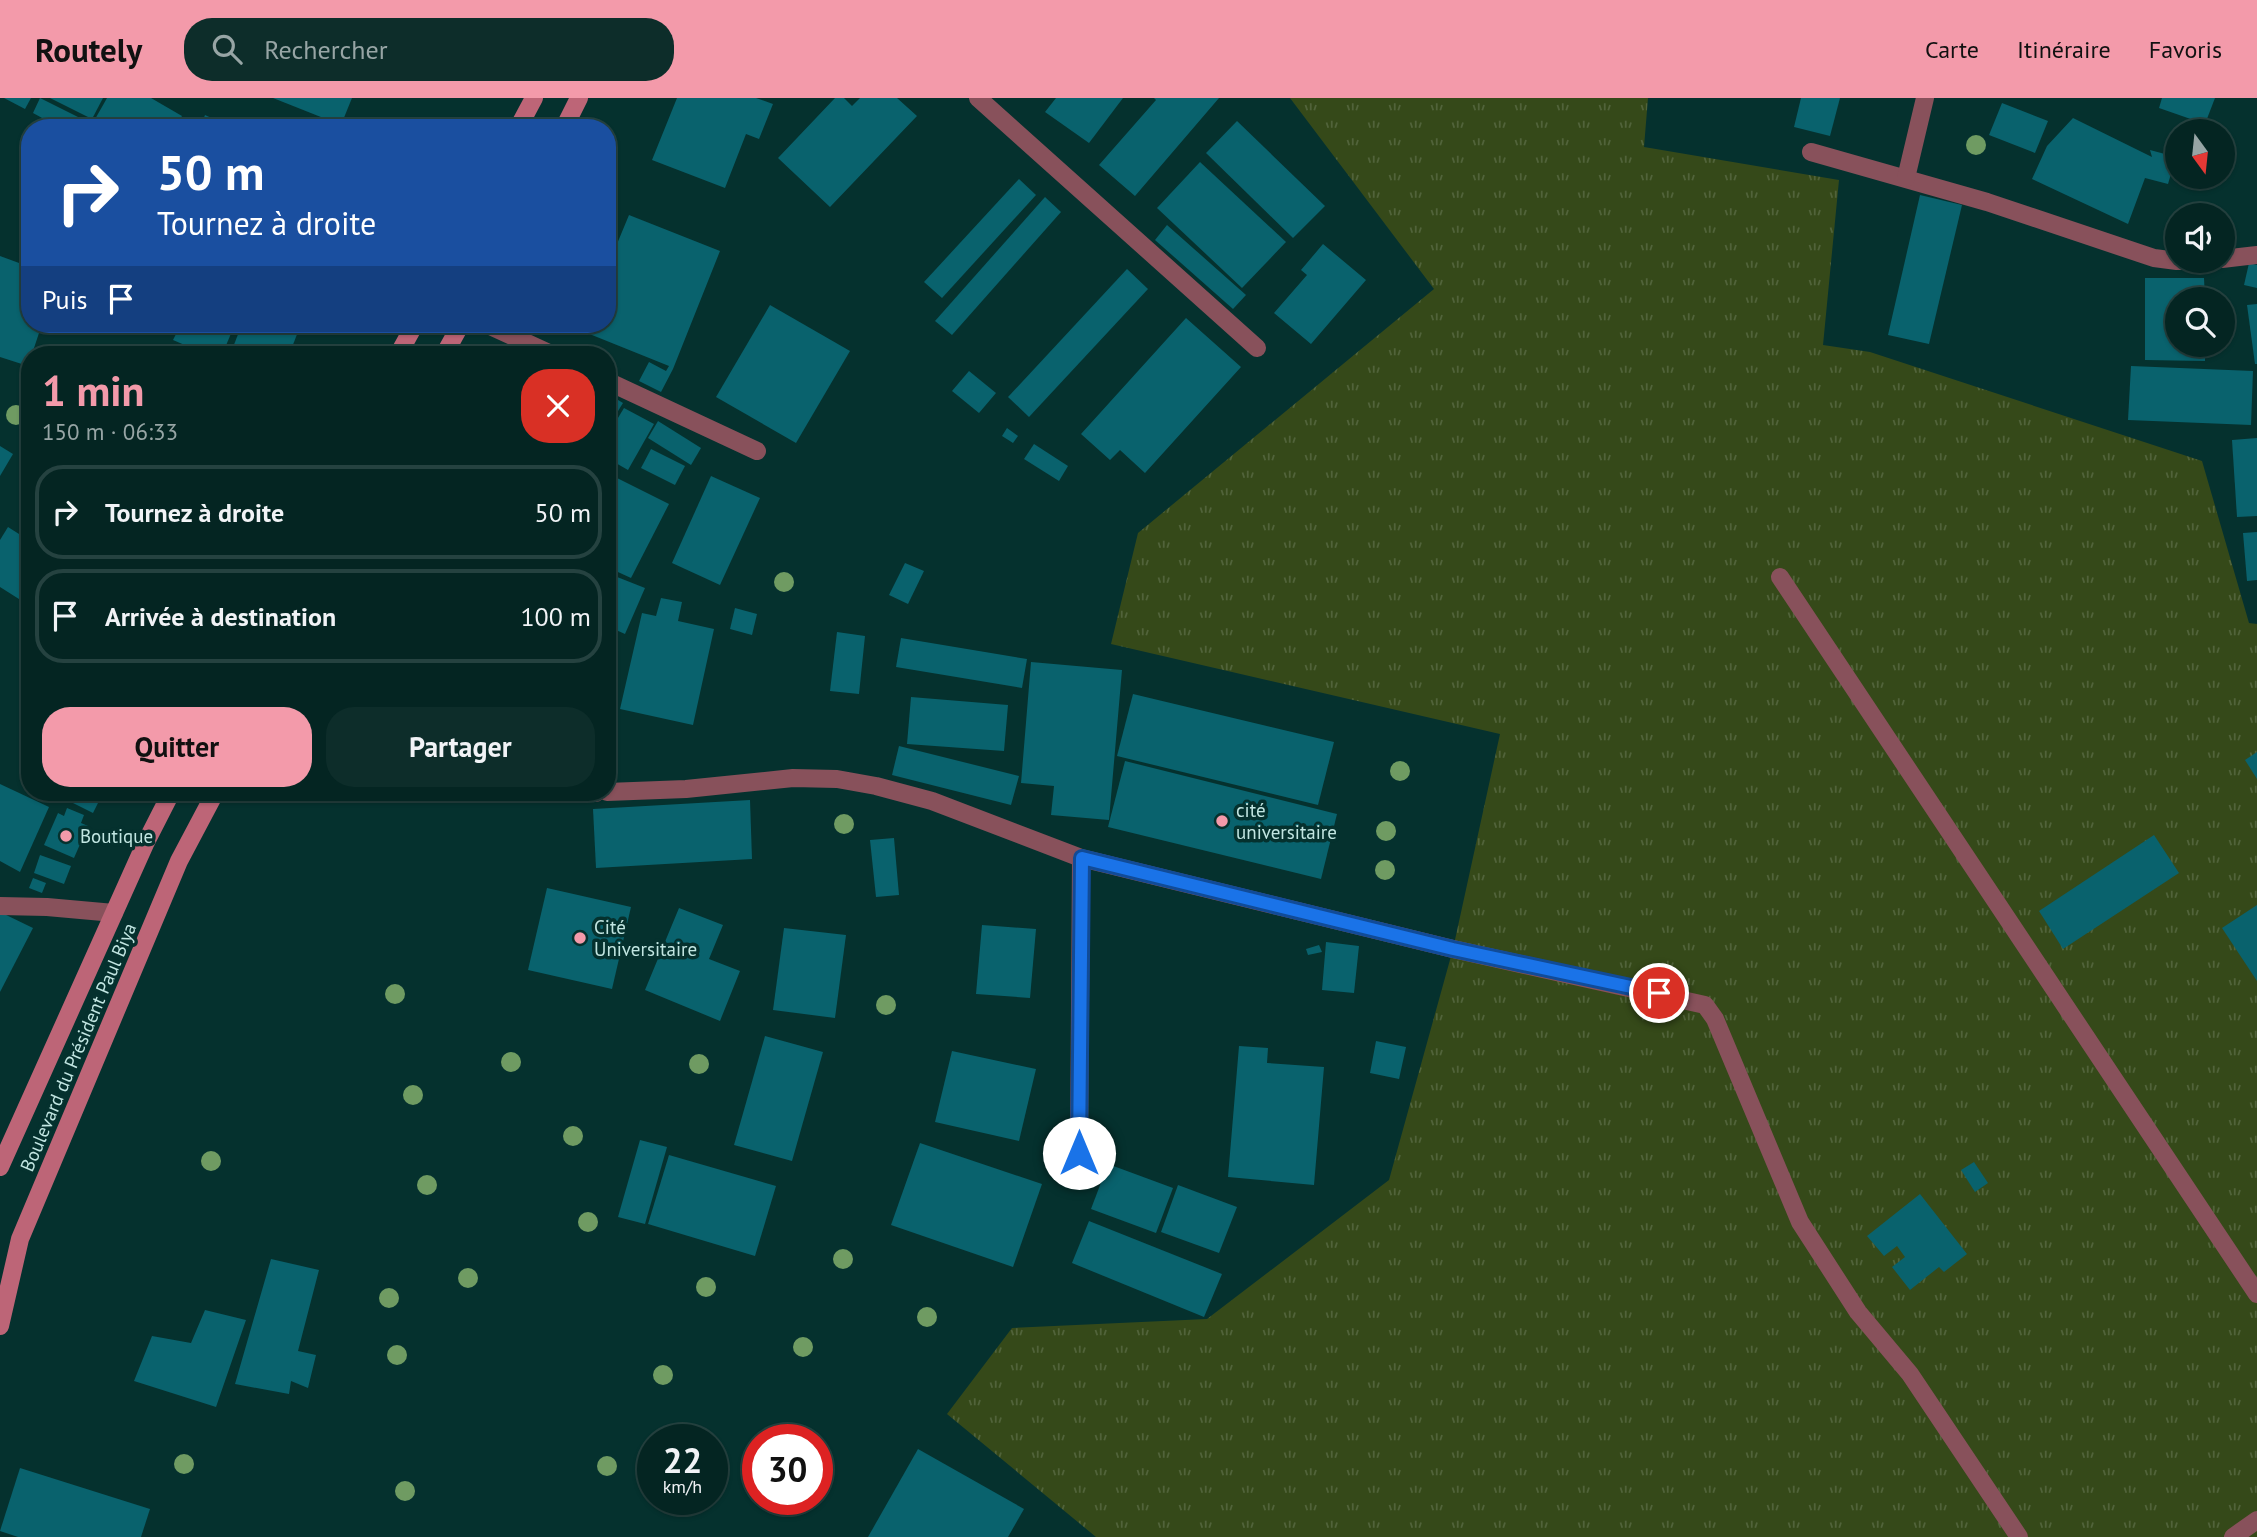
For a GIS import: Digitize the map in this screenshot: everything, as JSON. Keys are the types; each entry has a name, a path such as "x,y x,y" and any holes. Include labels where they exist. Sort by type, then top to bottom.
{"main road":[{"path":"524,119 534,98"},
{"path":"568,119 579,98"},
{"name":"Boulevard du Président Paul Biya","path":"0,1167 167,801"},
{"name":"Boulevard du Président Paul Biya","path":"0,1326 20,1240 179,861 211,801"}],"street":[{"path":"978,98 1257,348"},
{"path":"1906,178 1925,98"},
{"path":"1811,152 1906,178 2165,259"},
{"path":"2235,258 2257,255"},
{"path":"505,333 533,346"},
{"path":"616,385 757,451"},
{"path":"1780,577 2257,1294"},
{"path":"616,792 686,789 793,778 836,779 876,786 932,801 1082,858 1453,949 1704,1005 1715,1019 1800,1222 1858,1312 1910,1374 2018,1537"},
{"path":"1079,1153 1082,858"},
{"path":"0,906 114,913"},
{"path":"2232,1537 2257,1520"}],"green space":[{"path":"1290,98 1648,98 1644,147 1839,180 1823,345 1870,352 2202,461 2249,623 2257,624 2257,1537 1096,1537 947,1414 1012,1328 1207,1319 1389,1180 1453,949 1500,734 1111,644 1138,533 1434,289"}],"building":[{"path":"4,98 31,98 25,109"},
{"path":"40,98 80,118 44,119 33,113"},
{"path":"50,98 103,98 92,119"},
{"path":"107,98 151,98 182,116 180,119 95,119"},
{"path":"273,98 352,98 343,119 326,119"},
{"path":"677,98 756,98 773,104 759,139 746,134 725,188 652,160"},
{"path":"835,98 844,98 852,106 860,98 897,98 917,116 830,207 778,158"},
{"path":"1056,98 1123,98 1089,143 1045,112"},
{"path":"1154,98 1219,98 1135,196 1099,165 1156,100"},
{"path":"1801,98 1840,98 1830,136 1794,127"},
{"path":"2162,98 2215,98 2207,119 2191,119 2159,108"},
{"path":"2002,103 2048,121 2035,153 1989,135"},
{"path":"2073,118 2152,157 2150,150 2165,154 2165,183 2145,178 2128,224 2032,179 2047,146"},
{"path":"1237,121 1325,206 1293,238 1206,153"},
{"path":"1200,162 1286,242 1242,288 1157,208"},
{"path":"1019,179 1036,195 942,298 924,282"},
{"path":"1920,195 1962,205 1929,344 1888,335"},
{"path":"1045,197 1061,212 952,335 935,321"},
{"path":"629,215 720,251 673,369 661,392 639,381 649,362 666,371 669,366 587,333 616,333 616,246"},
{"path":"1167,225 1246,295 1233,309 1155,240"},
{"path":"1323,244 1366,280 1311,344 1274,313 1307,275 1301,270"},
{"path":"0,256 21,264 21,333 39,333 35,346 21,346 21,364 0,357"},
{"path":"2249,263 2257,265 2257,288 2244,285"},
{"path":"1127,269 1148,289 1029,417 1008,397"},
{"path":"2145,278 2204,278 2204,287 2165,287 2165,357 2205,357 2205,361 2145,360"},
{"path":"2257,304 2257,364 2255,364 2247,305"},
{"path":"770,305 850,351 796,443 716,397"},
{"path":"1186,318 1241,367 1145,473 1120,450 1110,460 1081,434"},
{"path":"176,333 231,333 226,346 187,346 173,340"},
{"path":"239,333 298,333 292,346 233,346"},
{"path":"2131,366 2253,371 2251,425 2128,420"},
{"path":"969,371 996,393 979,413 952,391"},
{"path":"616,399 623,403 616,414"},
{"path":"624,408 654,424 628,470 616,463 616,421"},
{"path":"658,421 701,448 691,465 648,438"},
{"path":"1007,428 1018,436 1013,443 1002,436"},
{"path":"2257,438 2257,516 2237,517 2232,440"},
{"path":"1034,444 1068,466 1059,481 1024,459"},
{"path":"0,446 13,454 0,476"},
{"path":"651,449 685,466 675,485 641,468"},
{"path":"711,476 760,498 720,585 672,563"},
{"path":"616,478 669,504 631,578 616,571"},
{"path":"8,527 21,535 21,600 0,587 0,540"},
{"path":"2257,532 2257,580 2247,581 2243,533"},
{"path":"905,563 924,571 908,604 889,595"},
{"path":"616,577 645,588 625,634 616,630"},
{"path":"661,598 682,602 678,621 714,629 693,725 620,709 642,613 656,616"},
{"path":"735,608 757,614 752,635 730,629"},
{"path":"837,632 865,636 859,694 830,691"},
{"path":"901,638 1027,659 1022,688 896,667"},
{"path":"1031,662 1122,670 1109,820 1051,815 1054,786 1021,783"},
{"name":"cité universitaire","path":"1133,694 1334,742 1318,805 1117,756"},
{"path":"911,697 1008,705 1004,751 907,744"},
{"path":"899,746 1019,776 1011,805 892,775"},
{"path":"2257,752 2257,779 2245,760"},
{"name":"cité universitaire","path":"1125,761 1337,814 1321,879 1108,827"},
{"path":"0,784 21,794 21,801 36,801 49,807 20,872 0,861"},
{"name":"cité universitaire","path":"750,800 752,859 596,868 593,809"},
{"path":"69,801 99,801 93,813"},
{"name":"Boutique","path":"67,808 84,815 81,823 88,826 74,858 44,845 58,813 64,816"},
{"path":"2154,835 2179,873 2063,949 2039,911"},
{"path":"894,838 899,895 876,897 870,840"},
{"path":"40,855 71,866 64,884 34,873"},
{"path":"33,878 46,883 42,893 29,888"},
{"name":"Cité Universitaire","path":"547,888 631,907 612,989 528,970"},
{"path":"2257,905 2257,981 2222,928"},
{"path":"679,908 723,925 709,959 740,971 720,1021 645,990"},
{"path":"0,912 33,928 0,992"},
{"path":"982,925 1036,929 1030,998 976,994"},
{"path":"784,928 846,935 835,1018 773,1010"},
{"path":"1326,942 1359,946 1354,993 1322,990"},
{"path":"1319,945 1322,952 1308,955 1306,949"},
{"path":"765,1036 823,1052 792,1161 734,1145"},
{"path":"1376,1041 1406,1047 1399,1079 1370,1073"},
{"path":"1239,1046 1268,1048 1267,1063 1324,1067 1314,1185 1228,1177"},
{"path":"952,1051 1036,1069 1019,1141 935,1122"},
{"path":"640,1140 667,1147 645,1224 618,1217"},
{"path":"920,1143 1042,1184 1013,1267 891,1225"},
{"path":"669,1155 776,1186 755,1256 648,1224"},
{"path":"1974,1162 1988,1183 1975,1192 1961,1170"},
{"path":"1108,1164 1173,1188 1156,1233 1091,1209"},
{"path":"1178,1185 1237,1207 1219,1253 1161,1232"},
{"path":"1920,1194 1967,1254 1944,1272 1939,1267 1910,1290 1892,1267 1905,1257 1897,1246 1884,1256 1867,1236"},
{"path":"1089,1221 1222,1274 1204,1317 1072,1263"},
{"path":"271,1259 319,1270 298,1351 316,1355 308,1388 291,1381 289,1394 235,1384"},
{"path":"205,1310 246,1320 216,1407 134,1381 152,1336 191,1343"},
{"path":"918,1449 1024,1509 1008,1537 868,1537"},
{"path":"20,1468 150,1509 141,1537 18,1537 0,1531"}],"place":[{"name":"cité universitaire","path":"1222,821"},
{"name":"Boutique","path":"66,836"},
{"name":"Cité Universitaire","path":"580,938"}],"route":[{"path":"1079,1153 1082,858 1453,949 1659,993"}]}
